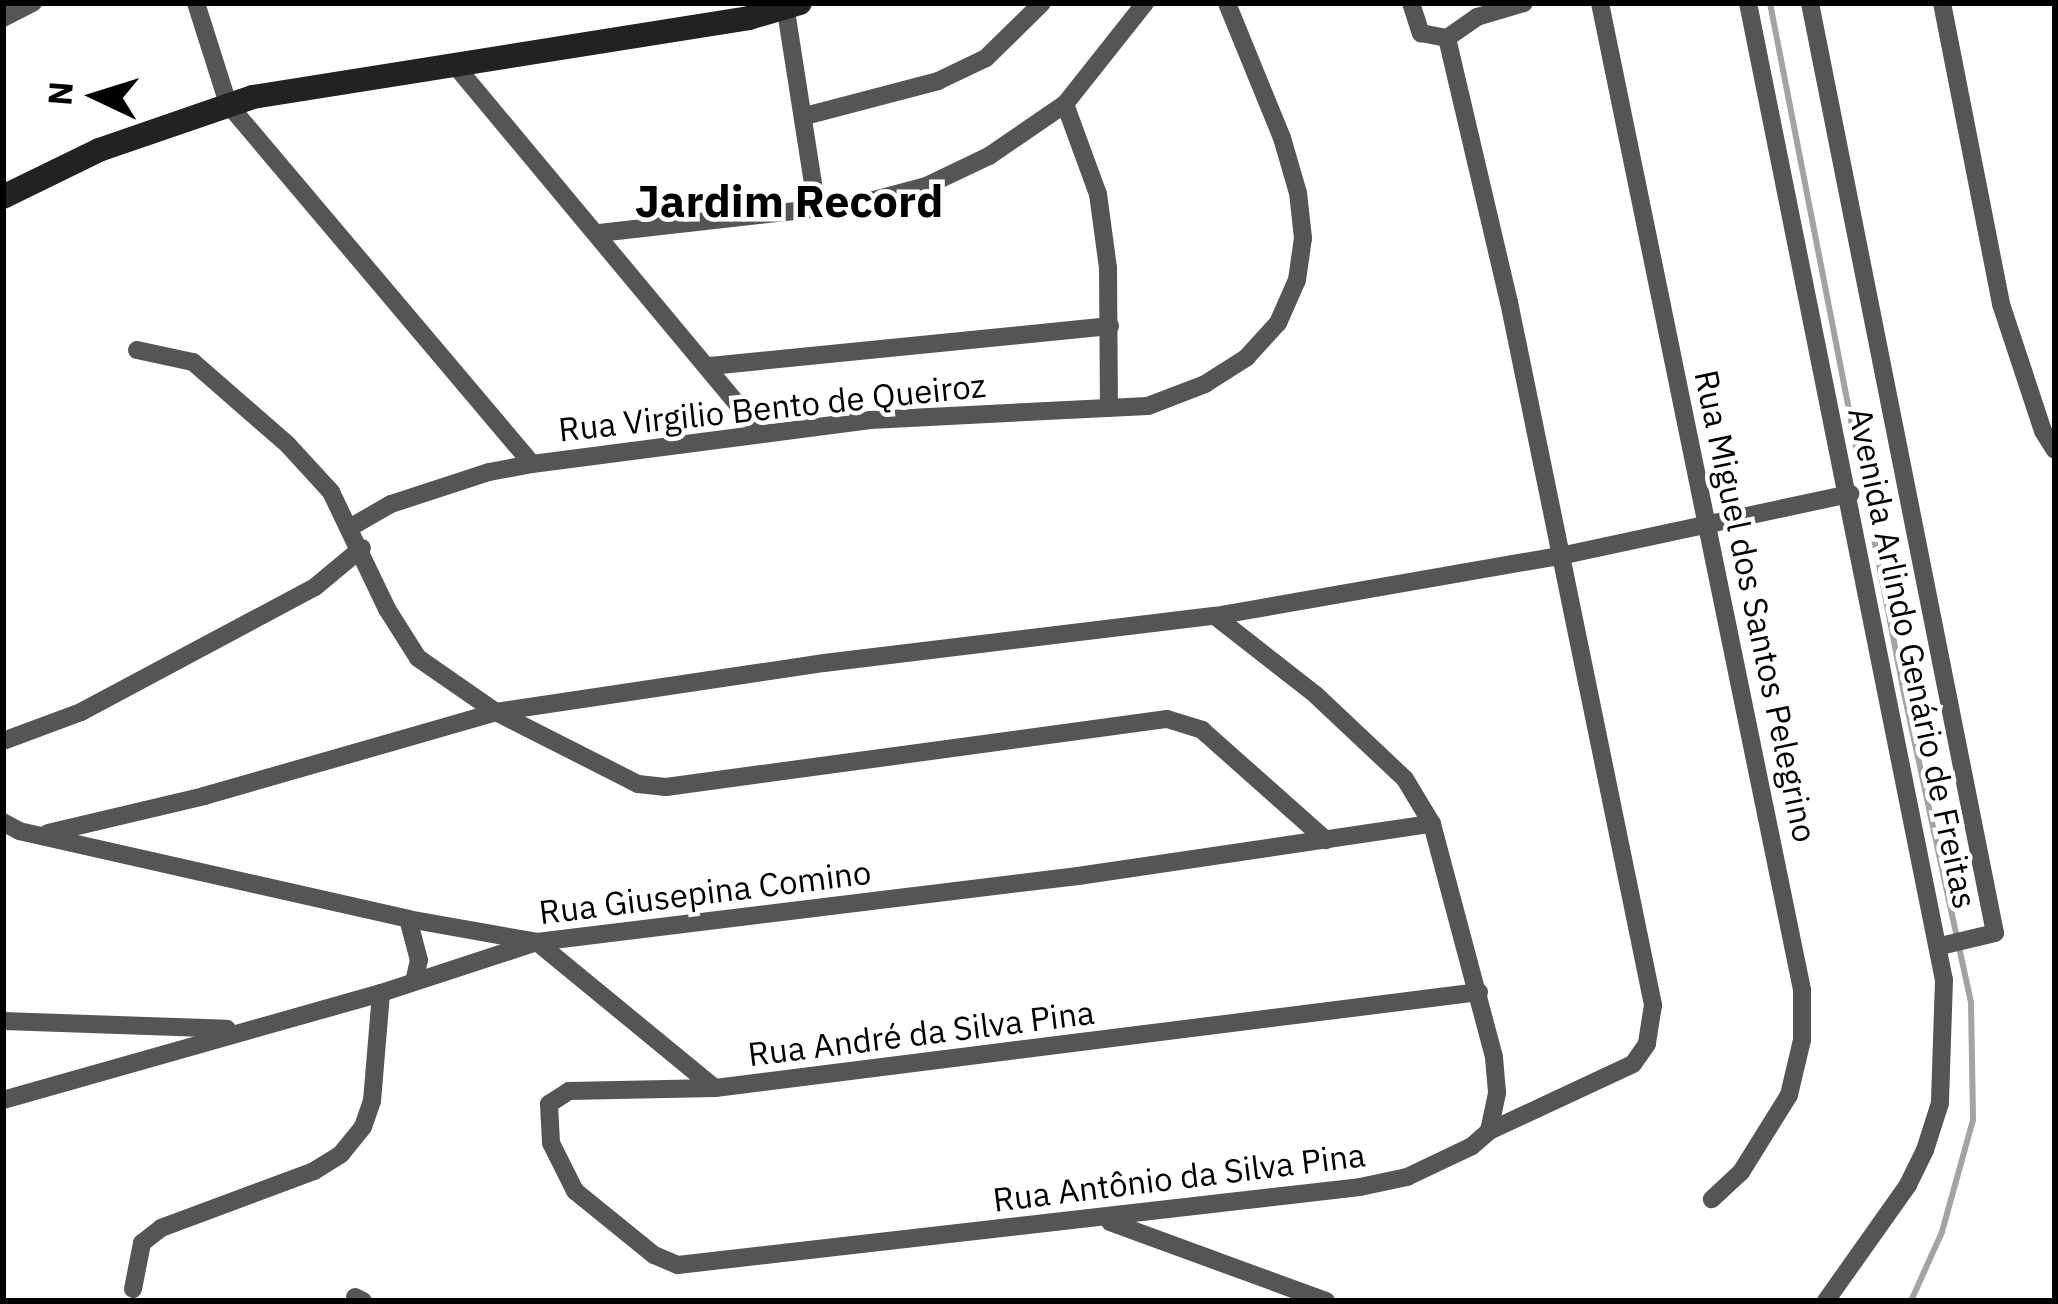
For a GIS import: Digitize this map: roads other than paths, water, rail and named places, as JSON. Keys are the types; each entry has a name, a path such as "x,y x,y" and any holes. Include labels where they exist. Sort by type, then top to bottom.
{"main road":[{"path":"3,197 63,165 228,104 789,6"}],"street":[{"path":"3,18 33,3"},
{"path":"196,3 228,104 532,464"},
{"path":"805,116 917,88 986,58 1042,3"},
{"path":"599,233 817,209 891,198 926,186 989,156 1065,104 1145,3"},
{"name":"Rua Virgilio Bento de Queiroz","path":"351,527 391,504 489,472 532,464 870,420 1148,406 1204,384 1246,358 1278,323 1297,280 1303,238 1298,193 1227,3"},
{"path":"1411,3 1421,33 1447,38 1477,17 1524,3"},
{"name":"Rua Miguel dos Santos Pelegrino","path":"1600,3 1711,526 1802,990 1802,1040 1789,1095 1741,1172 1712,1199"},
{"name":"Avenida Arlindo Genário de Freitas","path":"1748,3 1946,945 1940,1103 1925,1150 1908,1185 1826,1301"},
{"name":"Avenida Arlindo Genário de Freitas","path":"1810,3 1988,935 1946,945"},
{"path":"1942,3 2001,304 2043,430 2055,450"},
{"path":"789,6 817,209"},
{"name":"Rua Antônio da Silva Pina","path":"715,1088 569,1091 549,1104 551,1143 575,1191 654,1255 678,1265 1103,1219 1407,1177 1472,1146 1489,1131 1634,1064 1652,1024 1653,1004 1509,302 1447,38"},
{"path":"454,64 710,366 761,434"},
{"path":"1065,104 1098,194 1110,326 1109,408"},
{"path":"710,366 1110,326"},
{"path":"137,350 194,362 249,405 331,492 362,548 387,609 418,658 496,712 638,784 666,788 1167,719 1202,730 1326,840"},
{"path":"49,833 204,796 496,712 824,662 1215,616 1561,556 1850,494"},
{"path":"3,741 81,712 315,587 362,548"},
{"path":"1215,616 1316,695 1405,779 1432,824 1479,992 1497,1092 1489,1131"},
{"name":"Rua André da Silva Pina","path":"3,822 20,831 49,833 408,919 537,942 715,1088 1479,992"},
{"name":"Rua Giusepina Comino","path":"3,1100 381,993 537,942 1432,824"},
{"path":"408,919 419,960 414,981"},
{"path":"133,1289 142,1243 161,1228 314,1171 341,1154 363,1127 372,1101 381,993"},
{"path":"3,1021 244,1029"},
{"path":"107,1024 116,1065"},
{"path":"1103,1219 1326,1301"}],"waterway":[{"path":"1770,3 1903,688 1971,1003 1973,1120 1942,1232 1911,1301"}],"district":[{"name":"Jardim Record","path":"789,201"}]}
